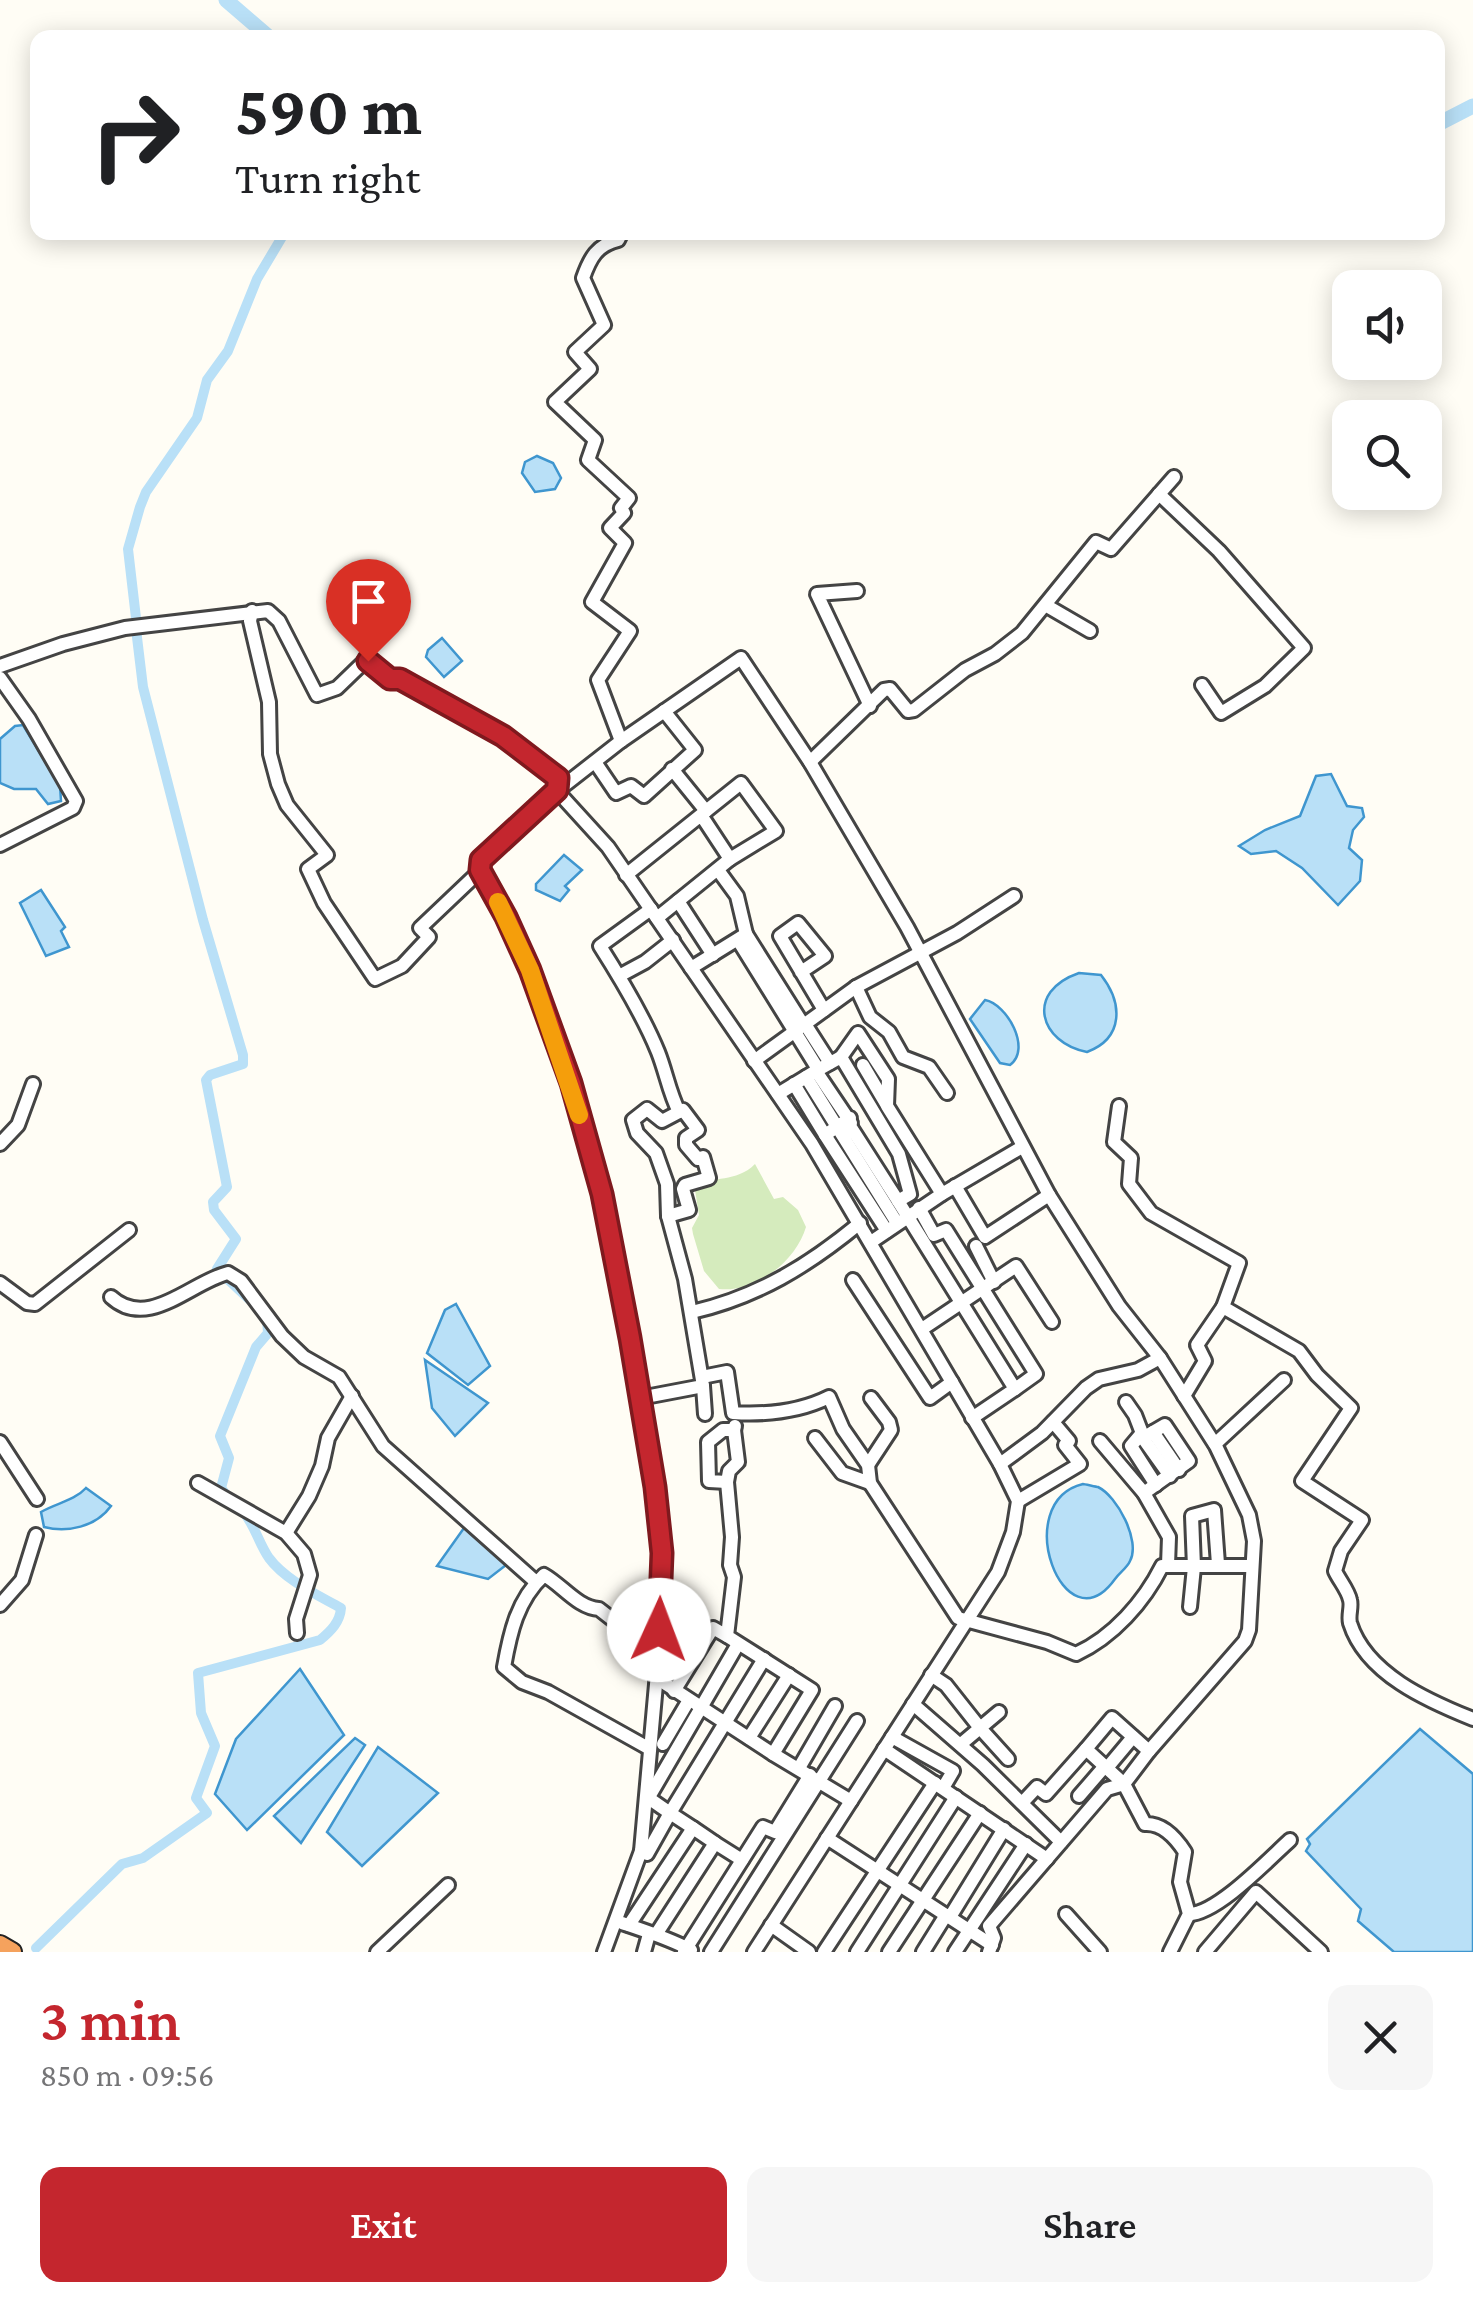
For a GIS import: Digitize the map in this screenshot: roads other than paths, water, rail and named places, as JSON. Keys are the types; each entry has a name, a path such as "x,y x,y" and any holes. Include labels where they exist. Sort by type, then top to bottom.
{"highway":[{"path":"0,1945 12,1952"}],"street":[{"path":"618,240 606,243 591,256 583,278 604,325 575,352 590,369 554,402 595,440 588,460 629,500 610,528 625,543 592,600 594,606 630,632 598,680 620,740"},
{"path":"810,762 888,689 908,711 914,710 1022,633 1096,542 1111,550 1174,476"},
{"path":"1159,494 1219,551 1304,648 1265,686 1222,713 1202,685"},
{"path":"857,592 817,594 870,706"},
{"path":"1047,606 1090,632"},
{"path":"0,666 62,644 125,628 268,610 279,621 317,695 338,688 366,660 390,679 400,679 503,736 558,778 557,790 608,847 778,1094 860,1223 1018,1501 1013,1532 998,1572 754,1952"},
{"path":"252,611 250,621 269,702 270,754 278,784 288,805 327,855 308,869 324,903 375,979 402,966 429,936 420,928 480,870"},
{"path":"604,1952 641,1851 656,1747 655,1677 662,1553 655,1487 602,1194 571,1083 530,970 480,870 481,860 557,790 620,740 741,658 810,762 921,952 1049,1195 1119,1306 1160,1358 1215,1444 1249,1515 1254,1541 1249,1630 1245,1640 1124,1784 1107,1789 989,1926 994,1938 991,1948 970,1930 827,1838"},
{"path":"0,678 29,719 76,801 72,808 0,846"},
{"path":"595,762 616,794 631,786 642,797 695,748 664,711"},
{"path":"672,769 704,813 730,860"},
{"path":"626,875 741,783 776,832 730,860 678,901 600,946 658,1053 666,1086 679,1112"},
{"path":"718,870 737,896 744,918 742,937 801,1028 817,1070 897,1224"},
{"path":"754,1061 856,987 958,933 1014,896"},
{"path":"678,901 713,955"},
{"path":"691,968 742,937"},
{"path":"619,976 673,940"},
{"path":"802,972 824,1010"},
{"path":"856,987 870,1016 889,1032 904,1058 929,1066 947,1093"},
{"path":"778,1094 817,1070 858,1033 888,1078 888,1106"},
{"path":"863,1065 888,1106 985,1237 1049,1195"},
{"path":"817,1070 873,1112 899,1154 910,1194 898,1201"},
{"path":"817,1070 825,1135 961,1305 1014,1389"},
{"path":"0,1144 18,1125 33,1084"},
{"path":"1119,1106 1114,1142 1131,1158 1129,1184 1151,1213 1239,1263 1223,1307 1198,1344 1206,1362 1184,1396"},
{"path":"668,1216 689,1210 683,1190 686,1185 708,1178 703,1157 698,1160 686,1145 686,1138 698,1130 683,1110 662,1120 648,1110 633,1120 637,1133 656,1153 667,1184 668,1216 692,1312 705,1414"},
{"path":"825,1135 873,1112"},
{"path":"846,1128 898,1201 897,1224"},
{"path":"871,1242 919,1208 1022,1147"},
{"path":"919,1208 934,1235 946,1230 989,1285"},
{"path":"692,1312 775,1284 860,1223"},
{"path":"0,1283 27,1303 35,1304 129,1230"},
{"path":"972,1418 1036,1374 989,1285 976,1246"},
{"path":"922,1329 989,1285 1014,1263 1052,1322"},
{"path":"111,1296 121,1306 137,1310 185,1295 212,1277 228,1274 241,1281 304,1357 340,1376 383,1446 536,1582"},
{"path":"853,1280 930,1398 952,1382"},
{"path":"1223,1307 1299,1352 1317,1376 1352,1408 1302,1481 1362,1520 1341,1551 1335,1571 1350,1601 1348,1619 1366,1654 1390,1676 1473,1719"},
{"path":"1000,1464 1053,1422 1099,1378 1138,1370 1160,1358"},
{"path":"640,1398 727,1372 734,1414 762,1415 813,1405 829,1396 844,1429 868,1465 870,1483 946,1594 958,1618 1047,1642 1076,1654 1092,1646 1138,1605 1153,1587 1161,1568 1252,1566"},
{"path":"1215,1444 1284,1380"},
{"path":"286,1532 308,1496 322,1466 328,1438 352,1396"},
{"path":"868,1465 891,1430 890,1422 871,1398"},
{"path":"1126,1402 1174,1473"},
{"path":"647,1798 733,1640 734,1576 730,1565 732,1537 727,1482 729,1471 738,1462 734,1430 738,1414"},
{"path":"1018,1501 1080,1464 1053,1422"},
{"path":"1120,1466 1131,1446 1165,1425 1189,1462 1150,1489"},
{"path":"727,1482 710,1480 708,1442 723,1430 734,1430"},
{"path":"815,1438 842,1472 870,1483"},
{"path":"1100,1441 1120,1466 1150,1489"},
{"path":"0,1442 37,1499"},
{"path":"1131,1446 1169,1537 1168,1566"},
{"path":"198,1483 286,1532 304,1554 310,1576 296,1620 297,1633"},
{"path":"1190,1607 1194,1567 1192,1516 1212,1505 1218,1564"},
{"path":"0,1606 22,1580 36,1536"},
{"path":"656,1747 522,1682 504,1667 512,1626 536,1582 546,1575 584,1606 599,1610 659,1651"},
{"path":"674,1691 712,1628 789,1675 812,1690 773,1754"},
{"path":"641,1851 647,1854 764,1660"},
{"path":"749,1738 789,1675"},
{"path":"932,1676 946,1685 1008,1758"},
{"path":"655,1677 851,1800"},
{"path":"656,1747 695,1704"},
{"path":"913,1704 961,1744 1061,1842"},
{"path":"712,1952 810,1775 835,1706"},
{"path":"961,1744 999,1712"},
{"path":"1022,1803 1037,1788 1046,1794 1112,1718 1148,1751"},
{"path":"614,1921 688,1951 764,1827 774,1832 810,1775 857,1721"},
{"path":"857,1952 900,1884 953,1770 892,1737"},
{"path":"1079,1796 1133,1737"},
{"path":"1086,1749 1124,1784 1145,1824 1156,1824 1185,1852 1180,1882 1190,1914 1170,1952"},
{"path":"884,1750 1047,1858"},
{"path":"824,1952 876,1869 944,1789"},
{"path":"647,1798 742,1860"},
{"path":"889,1952 980,1813"},
{"path":"629,1925 693,1828"},
{"path":"922,1952 1004,1829"},
{"path":"1190,1914 1198,1914 1223,1898 1290,1840"},
{"path":"644,1952 715,1843"},
{"path":"955,1952 1026,1844"},
{"path":"377,1952 448,1884"},
{"path":"1205,1952 1256,1892 1321,1952"},
{"path":"1066,1914 1100,1952"},
{"path":"770,1926 808,1952"}],"water":[{"path":"537,456 553,463 561,478 555,489 535,492 522,473 525,462"},
{"path":"442,638 462,661 444,677 426,657"},
{"path":"23,725 60,786 61,801 48,804 36,789 14,789 0,783 0,739 15,726"},
{"path":"1331,774 1347,806 1362,808 1364,817 1353,830 1349,848 1362,860 1360,881 1338,905 1302,868 1276,851 1251,854 1239,846 1300,816 1316,776"},
{"path":"564,855 582,870 565,886 569,890 560,901 536,890 536,884"},
{"path":"41,890 65,927 61,931 69,947 46,956 20,903"},
{"path":"1079,973 1101,975 1116,1008 1108,1038 1087,1052 1058,1039 1045,1016 1050,992"},
{"path":"985,1000 1008,1018 1018,1038 1016,1058 1010,1065 1000,1063 970,1019"},
{"path":"456,1304 490,1366 468,1385 427,1353 445,1310"},
{"path":"425,1360 488,1403 455,1436 432,1408"},
{"path":"1083,1484 1098,1487 1113,1500 1130,1531 1133,1552 1129,1563 1096,1596 1078,1597 1063,1585 1052,1565 1047,1541 1050,1516 1061,1496"},
{"path":"86,1488 111,1506 105,1513 80,1527 44,1527 41,1512"},
{"path":"464,1528 510,1562 488,1579 437,1566"},
{"path":"300,1669 344,1735 247,1830 215,1794 236,1739"},
{"path":"1420,1729 1473,1774 1473,1952 1394,1952 1358,1921 1361,1909 1306,1851 1310,1844 1307,1839"},
{"path":"355,1738 365,1745 301,1843 274,1816"},
{"path":"378,1747 438,1793 362,1866 327,1832"}],"waterway":[{"path":"226,0 261,30"},
{"path":"1445,120 1473,106"},
{"path":"136,618 128,549 140,507 146,492 197,418 207,380 228,351 257,279 280,240"},
{"path":"136,629 143,687 203,920 243,1055 243,1064 210,1075 206,1080 227,1187 213,1202 214,1210 236,1239 217,1269 249,1299"},
{"path":"229,1499 221,1488 229,1458 220,1436 256,1347 268,1333 267,1319"},
{"path":"36,1948 122,1864 143,1858 207,1813 196,1798 215,1746 201,1713 198,1673 320,1640 339,1618 341,1608 276,1566 242,1510"}]}
